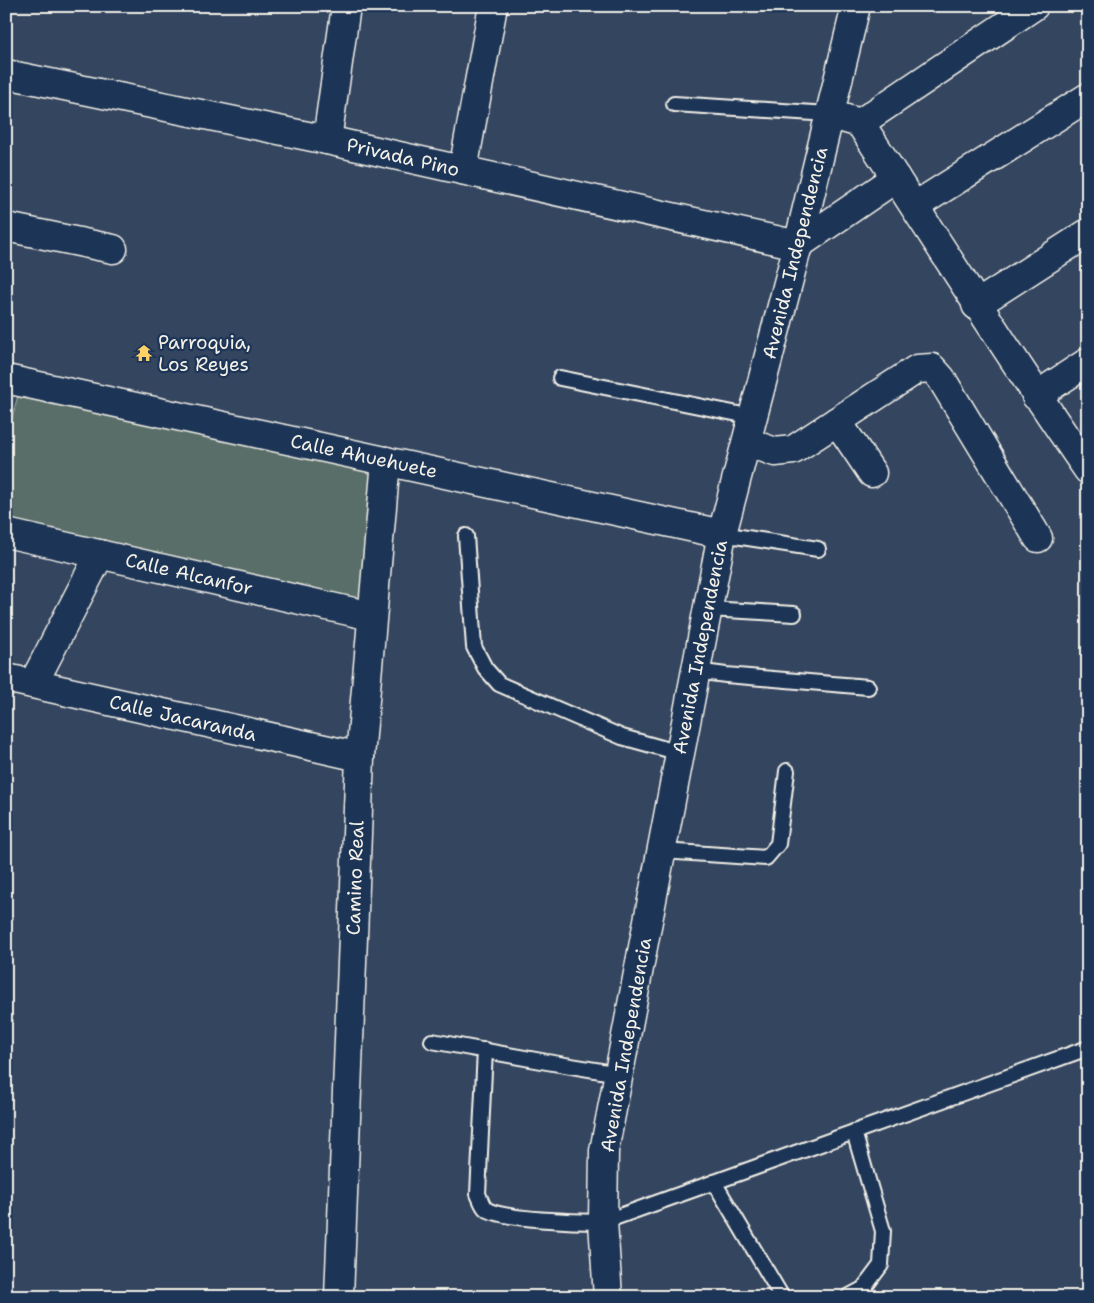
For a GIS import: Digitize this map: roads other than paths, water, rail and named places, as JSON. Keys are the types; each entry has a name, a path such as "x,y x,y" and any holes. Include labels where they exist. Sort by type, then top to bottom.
{"street":[{"path":"326,140 346,6"},
{"path":"463,170 493,6"},
{"name":"Avenida Independencia","path":"608,1297 603,1222 604,1151 722,534 798,244 856,6"},
{"path":"860,123 1034,6"},
{"name":"Privada Pino","path":"6,74 326,140 798,244"},
{"path":"915,206 1088,97"},
{"path":"829,114 860,123 915,206 976,305 1088,470"},
{"path":"798,244 896,178"},
{"path":"6,227 113,249"},
{"path":"976,305 1088,233"},
{"path":"1036,396 1088,362"},
{"path":"750,430 775,452 794,450 917,369 932,368 941,378 1038,538"},
{"name":"Calle Ahuehuete","path":"6,379 722,534"},
{"path":"836,421 872,474"},
{"name":"Camino Real","path":"339,1297 360,757 386,461"},
{"name":"Calle Alcanfor","path":"6,533 371,616"},
{"path":"33,684 100,554"},
{"name":"Calle Jacaranda","path":"6,678 360,757"}],"lane":[{"path":"674,104 829,114"},
{"path":"560,378 750,430"},
{"path":"722,534 818,549"},
{"path":"466,536 474,647 485,668 499,684 622,737 680,753"},
{"path":"708,609 794,614"},
{"path":"696,671 868,687"},
{"path":"662,851 766,858 778,844 787,771"},
{"path":"432,1040 619,1074"},
{"path":"485,1050 478,1194 485,1208 495,1213 553,1221 603,1222 1088,1048"},
{"path":"848,1297 863,1289 881,1265 883,1232 854,1132"},
{"path":"714,1182 782,1297"}],"place":[{"name":"Parroquia, Los Reyes","path":"144,353"}]}
